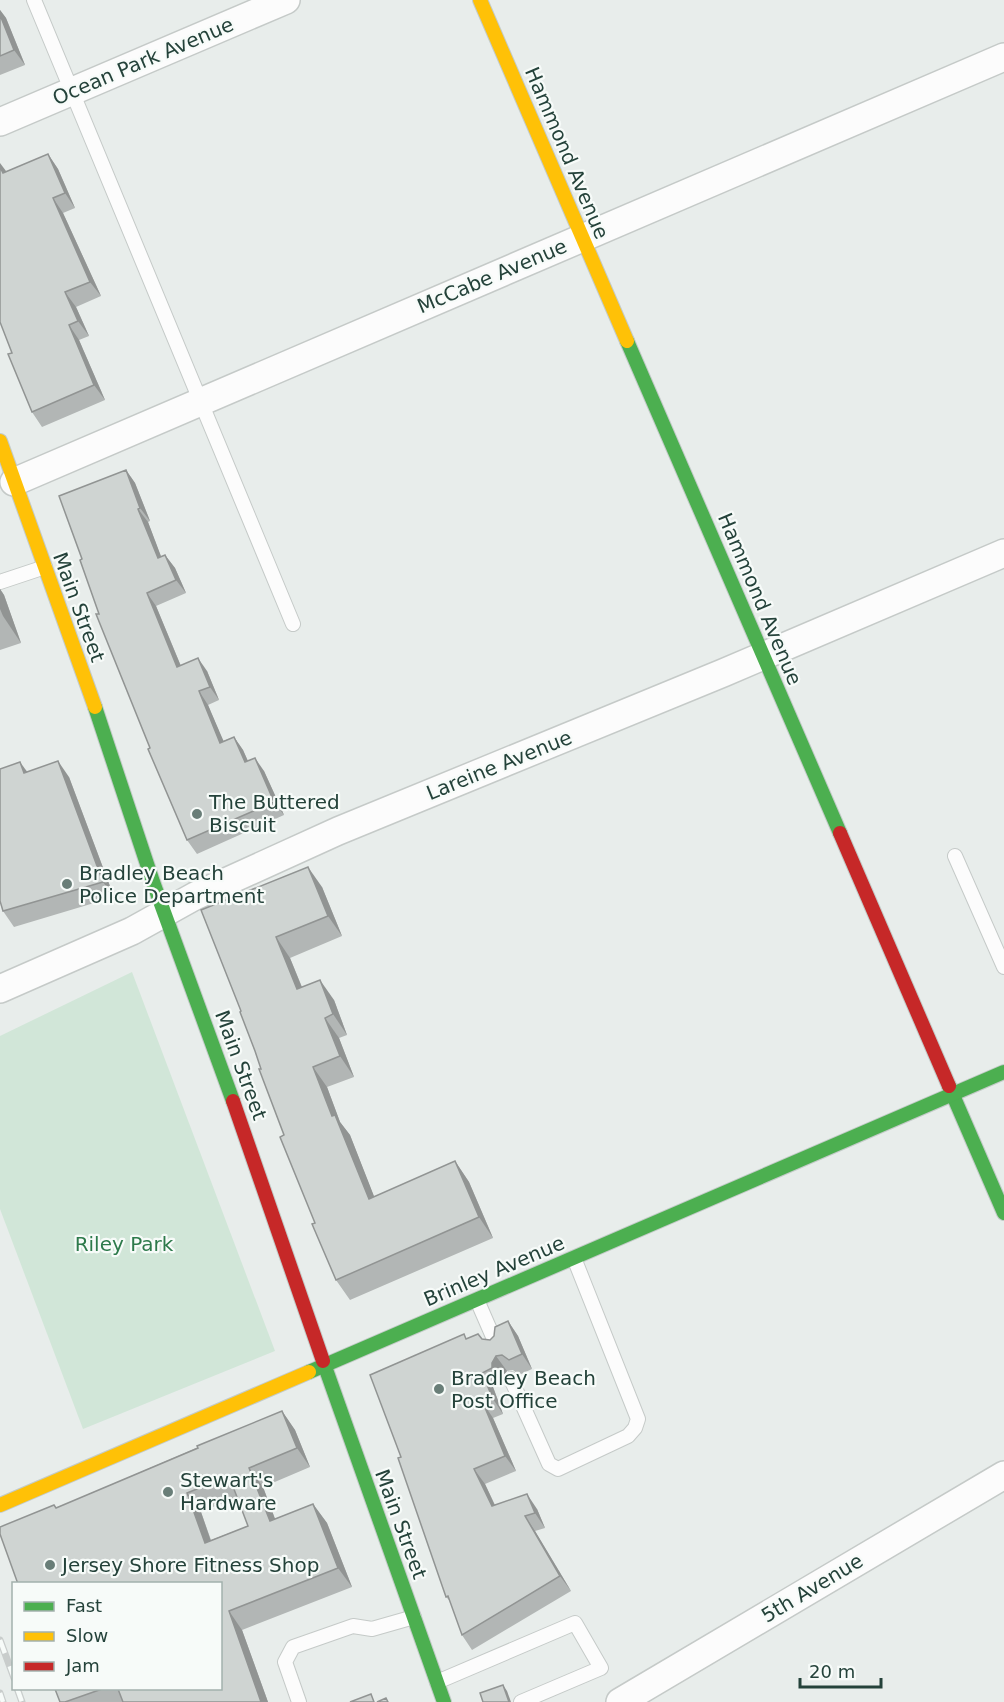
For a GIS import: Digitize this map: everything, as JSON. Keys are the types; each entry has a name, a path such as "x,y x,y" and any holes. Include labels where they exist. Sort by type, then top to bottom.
{"street":[{"name":"Ocean Park Avenue","path":"0,122 286,0"},
{"name":"Hammond Avenue","path":"480,0 1004,1213"},
{"name":"McCabe Avenue","path":"14,482 1004,57"},
{"name":"Main Street","path":"0,441 444,1702"},
{"name":"Lareine Avenue","path":"1,986 132,931 195,896 338,831 763,656 1004,553"},
{"name":"Brinley Avenue","path":"0,1505 1004,1072"},
{"name":"5th Avenue","path":"620,1702 1004,1475"}],"lane":[{"path":"34,0 293,624"},
{"path":"0,582 45,567"},
{"path":"955,856 1004,967"},
{"path":"511,1379 549,1464 558,1469 628,1436 635,1428 638,1419 574,1258"},
{"path":"477,1300 497,1346"},
{"path":"299,1702 285,1662 293,1647 353,1626 372,1629 414,1617"},
{"path":"437,1682 576,1623 602,1668 521,1702"}],"green space":[{"name":"Riley Park","path":"132,972 275,1351 83,1429 0,1209 0,1036"}],"building":[{"path":"0,15 14,50 0,56"},
{"path":"48,154 65,193 53,198 90,282 65,292 78,321 69,325 94,385 32,412 8,354 12,353 0,322 0,167 3,173"},
{"path":"126,470 140,508 138,509 158,558 165,555 176,580 147,593 177,667 198,658 210,687 199,691 220,743 234,737 245,762 255,758 274,802 187,840 148,749 150,748 96,614 99,614 80,560 82,559 59,496"},
{"path":"58,761 103,882 3,911 0,901 0,769 20,762 24,773"},
{"path":"308,867 328,916 276,937 297,989 320,980 333,1014 325,1018 340,1056 313,1067 369,1199 455,1161 479,1217 336,1280 312,1224 315,1223 280,1137 284,1135 259,1069 261,1069 255,1051 201,910"},
{"path":"508,1321 522,1354 509,1360 502,1355 496,1356 492,1368 482,1373 493,1399 483,1403 505,1456 474,1469 492,1506 527,1494 535,1513 525,1516 560,1576 462,1635 448,1596 446,1597 398,1458 401,1457 370,1375 464,1334 466,1339 478,1334 482,1339 490,1340 494,1336 495,1327"},
{"path":"282,1411 297,1448 249,1468 270,1521 313,1504 338,1568 229,1611 261,1702 123,1702 118,1690 222,1690 222,1582 17,1582 0,1534 0,1527 54,1505 56,1508 198,1448 197,1446","holes":["229,1476 248,1526 205,1543 187,1493"]},
{"path":"503,1685 509,1702 483,1702 480,1693"},
{"path":"55,1690 99,1690 65,1702 60,1702"},
{"path":"371,1694 374,1702 350,1702"}],"railway":[{"path":"0,1640 12,1673"},
{"path":"18,1690 22,1702"},
{"path":"0,1693 3,1702"}],"traffic: fast":[{"path":"627,341 840,833"},
{"path":"95,707 153,882 233,1101"},
{"path":"309,1372 1004,1072"},
{"path":"949,1086 1004,1213"},
{"path":"323,1361 444,1702"}],"traffic: slow":[{"path":"480,0 627,341"},
{"path":"0,441 95,707"},
{"path":"0,1505 309,1372"}],"traffic: jam":[{"path":"840,833 949,1086"},
{"path":"233,1101 323,1361"}],"place":[{"name":"The Buttered Biscuit","path":"197,814"},
{"name":"Bradley Beach Police Department","path":"67,884"},
{"name":"Bradley Beach Post Office","path":"439,1389"},
{"name":"Stewart's Hardware","path":"168,1492"},
{"name":"Jersey Shore Fitness Shop","path":"50,1565"}]}
